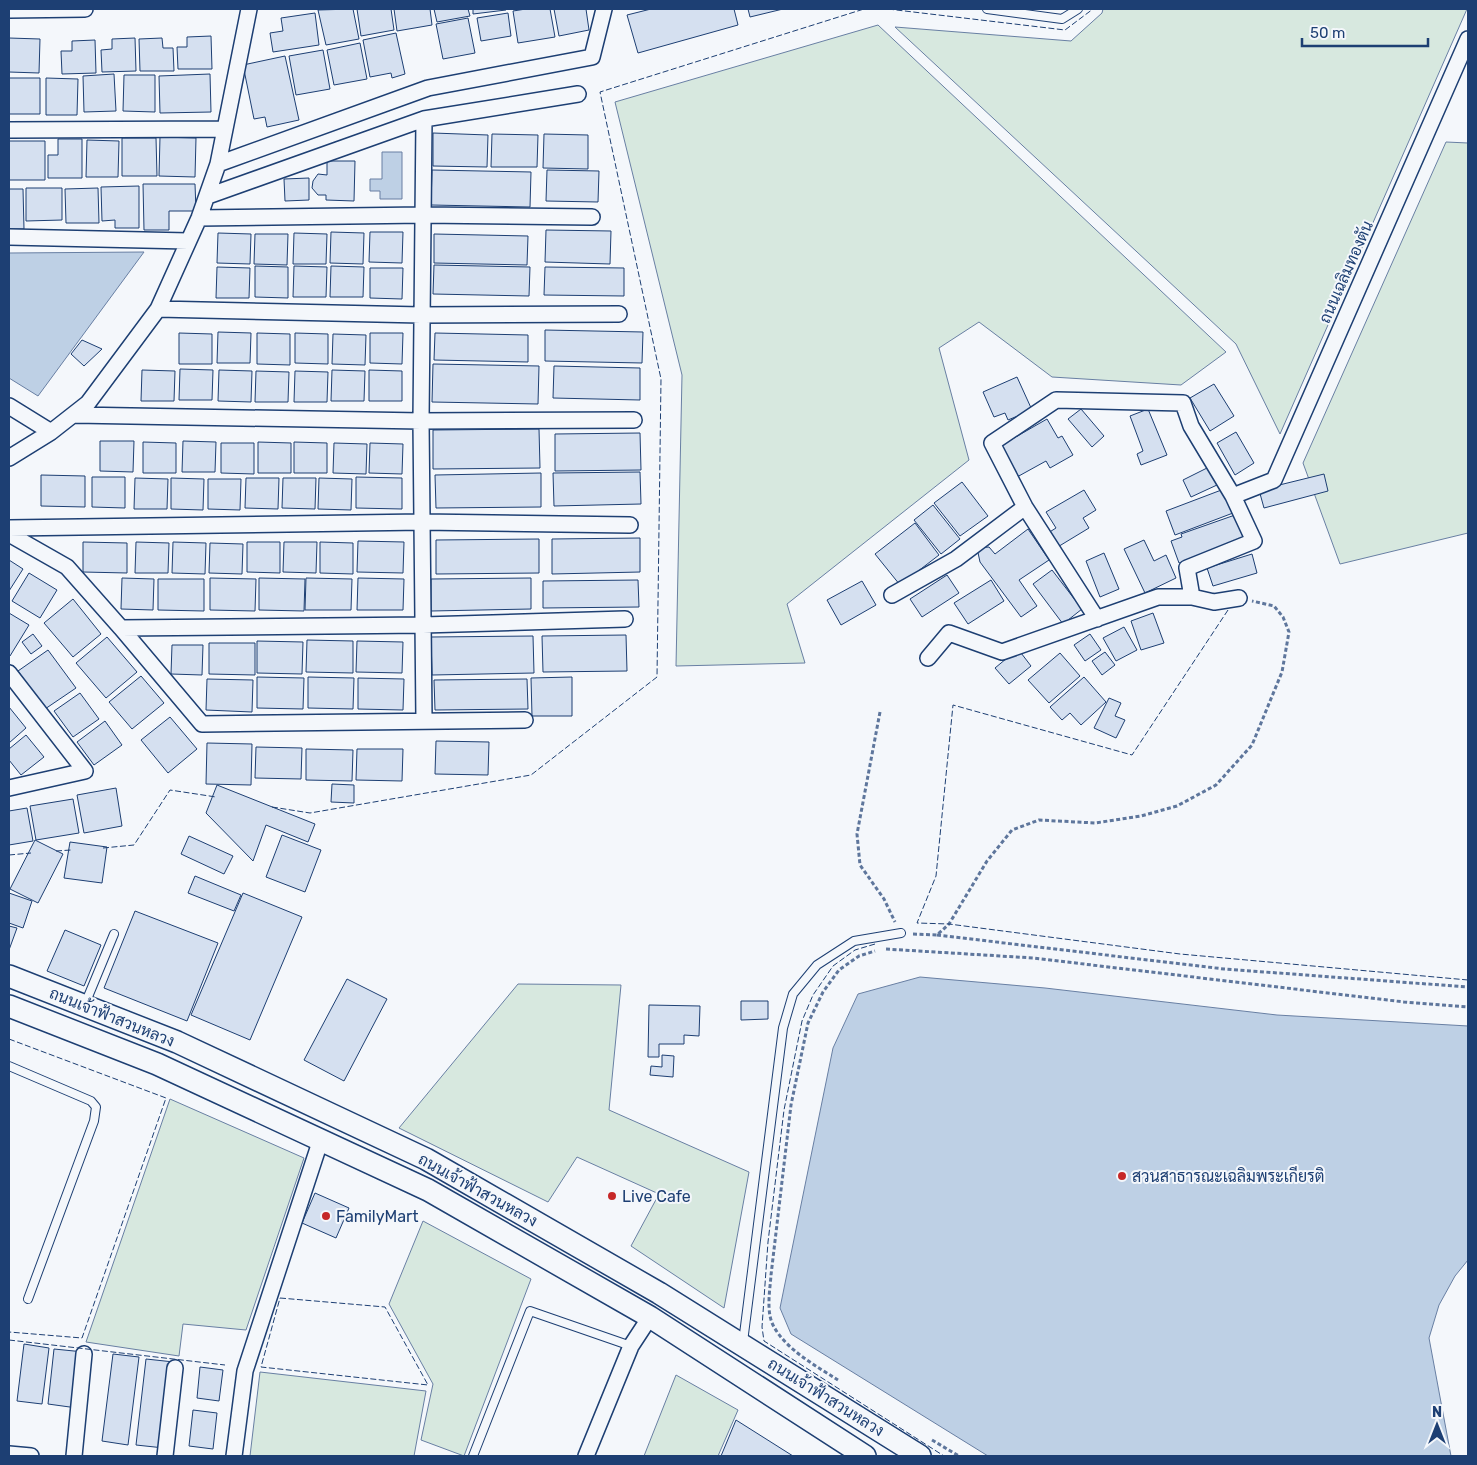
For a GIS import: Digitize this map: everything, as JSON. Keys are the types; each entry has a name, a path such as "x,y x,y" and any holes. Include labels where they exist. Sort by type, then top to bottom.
{"main road":[{"name":"ถนนเจ้าฟ้าสวนหลวง","path":"9,976 177,1042 426,1159 924,1447"},
{"name":"ถนนเจ้าฟ้าสวนหลวง","path":"9,1006 157,1064 428,1190 650,1317 865,1456"}],"street":[{"path":"9,10 85,9"},
{"path":"9,458 51,432 88,403 158,309 199,218 218,164 249,9"},
{"path":"218,164 428,88 592,57 604,9"},
{"name":"ถนนเฉลิมทองตัน","path":"1234,496 1274,480 1468,39"},
{"path":"208,196 424,118 578,94"},
{"path":"424,118 421,315 424,720"},
{"path":"9,130 225,130"},
{"path":"199,218 423,215 592,217"},
{"path":"9,237 188,241"},
{"path":"158,309 421,315 619,314"},
{"path":"1098,619 1025,507 992,443 1056,400 1183,403 1191,426 1234,496 1254,541 1187,568 1192,598"},
{"path":"9,406 51,432"},
{"path":"75,414 421,421 634,420"},
{"path":"892,595 956,559 1025,507"},
{"path":"9,528 422,522 630,525"},
{"path":"9,534 67,567 202,724 525,720"},
{"path":"928,658 949,633 1002,652 1158,597 1192,598 1214,602 1239,598"},
{"path":"121,628 423,626 625,619"},
{"path":"9,673 85,771 9,788"},
{"path":"234,1456 244,1371 322,1140"},
{"path":"586,1456 631,1346 650,1317"},
{"path":"74,1456 84,1354"},
{"path":"165,1456 175,1368"},
{"path":"9,1454 31,1456"}],"lane":[{"path":"987,9 1062,19 1078,9"},
{"path":"743,1344 783,1028 793,994 817,965 854,941 900,933"},
{"path":"84,1006 114,934"},
{"path":"9,1066 91,1101 96,1108 94,1121 28,1299"},
{"path":"473,1456 530,1311 631,1346"}],"path":[{"path":"937,935 949,924 987,861 1012,830 1039,820 1095,823 1141,816 1177,806 1216,785 1252,745 1282,672 1289,632 1283,617 1274,606 1239,598"},
{"path":"880,712 857,834 860,865 884,899 900,933 937,935 1224,969 1468,987"},
{"path":"842,1383 784,1341 772,1324 769,1301 792,1105 808,1023 823,992 839,970 859,956 880,950 899,948 1033,958 1404,1002 1468,1007"},
{"path":"924,1447 959,1456"}],"shaded area":[{"path":"1103,9 1467,9 1280,434 1236,344 895,27 1071,41 1102,13"},
{"path":"878,25 1226,352 1181,385 1052,377 979,322 939,348 969,460 787,604 805,663 676,666 682,375 615,102"},
{"path":"1446,142 1468,143 1468,533 1340,564 1303,463"},
{"path":"518,984 621,985 609,1110 749,1172 724,1308 631,1246 659,1194 577,1157 548,1202 399,1128"},
{"path":"170,1099 304,1158 246,1330 183,1324 179,1356 86,1342"},
{"path":"423,1221 531,1279 464,1456 421,1440 433,1384 389,1304"},
{"path":"260,1372 426,1391 414,1456 250,1456"},
{"path":"676,1375 738,1410 718,1456 644,1456"}],"water":[{"path":"382,152 402,152 402,199 380,199 380,191 370,191 370,179 382,179"},
{"path":"144,252 38,396 9,378 9,253"},
{"name":"สวนสาธารณะเฉลิมพระเกียรติ","path":"920,977 1045,988 1277,1015 1468,1026 1468,1260 1455,1276 1439,1305 1429,1338 1451,1456 988,1456 791,1334 780,1308 833,1048 858,994"}],"building":[{"path":"353,9 359,39 326,45 318,10"},
{"path":"357,9 391,9 394,30 361,36"},
{"path":"394,9 430,9 432,25 397,31"},
{"path":"434,9 468,9 470,16 437,22"},
{"path":"473,9 506,9 506,10 473,14"},
{"path":"550,9 555,37 518,43 513,11"},
{"path":"554,9 586,9 589,30 559,36"},
{"path":"651,9 734,9 738,25 638,53 627,15"},
{"path":"748,9 783,9 750,17"},
{"path":"315,13 319,45 273,52 270,33 283,31 281,18"},
{"path":"508,13 511,36 481,41 477,18"},
{"path":"468,18 475,53 443,59 436,24"},
{"path":"396,33 405,74 392,78 391,73 370,77 363,40"},
{"path":"211,36 212,69 178,69 177,47 187,47 187,37"},
{"path":"9,38 40,39 39,73 9,72"},
{"path":"135,38 136,71 102,72 101,50 112,49 112,39"},
{"path":"162,38 163,48 173,48 174,71 140,71 139,39"},
{"path":"95,40 96,73 62,74 61,51 72,51 72,41"},
{"path":"360,43 367,79 334,85 327,50"},
{"path":"323,50 330,89 296,95 289,56"},
{"path":"285,56 299,120 267,127 265,117 254,119 243,65"},
{"path":"114,74 116,111 84,112 83,76"},
{"path":"210,74 211,112 160,113 159,76"},
{"path":"124,75 155,75 155,112 123,111"},
{"path":"9,78 40,78 40,114 9,114"},
{"path":"46,78 78,79 77,115 46,115"},
{"path":"433,133 488,135 487,167 433,166"},
{"path":"492,134 538,135 537,167 491,167"},
{"path":"544,134 588,135 588,169 543,168"},
{"path":"160,137 196,138 195,177 159,176"},
{"path":"122,138 156,138 157,176 122,176"},
{"path":"58,139 82,139 82,178 48,178 48,155 58,155"},
{"path":"87,140 119,141 118,177 86,177"},
{"path":"9,141 45,141 45,180 9,180"},
{"path":"327,161 355,161 354,201 326,200 326,195 318,195 312,188 313,181 318,174 327,175"},
{"path":"432,170 531,172 530,207 431,205"},
{"path":"547,170 599,171 598,202 546,201"},
{"path":"309,178 309,200 285,201 284,179"},
{"path":"143,184 195,184 196,211 169,211 169,230 144,230"},
{"path":"139,186 139,228 115,228 115,220 102,221 101,187"},
{"path":"26,188 62,188 62,220 26,221"},
{"path":"98,188 99,223 66,223 65,189"},
{"path":"9,189 23,189 24,229 9,229"},
{"path":"546,230 611,231 610,264 545,262"},
{"path":"331,232 364,233 363,264 330,263"},
{"path":"370,232 403,232 402,263 369,262"},
{"path":"218,233 251,234 250,264 217,263"},
{"path":"294,233 327,234 326,264 293,264"},
{"path":"255,234 288,234 287,265 254,264"},
{"path":"434,234 528,236 527,265 434,263"},
{"path":"434,265 530,267 529,296 433,294"},
{"path":"255,266 288,267 288,298 255,297"},
{"path":"294,266 327,267 326,297 293,297"},
{"path":"331,266 364,267 363,297 330,297"},
{"path":"217,267 250,268 249,298 216,298"},
{"path":"545,267 624,268 624,296 544,295"},
{"path":"370,268 403,268 402,299 370,298"},
{"path":"545,330 643,332 642,363 545,361"},
{"path":"218,332 251,333 250,363 217,363"},
{"path":"179,333 212,334 212,364 179,364"},
{"path":"257,333 290,334 290,365 257,364"},
{"path":"295,333 328,334 328,364 295,363"},
{"path":"370,333 403,333 402,364 370,363"},
{"path":"435,333 528,335 528,362 434,360"},
{"path":"333,334 366,335 365,365 332,364"},
{"path":"82,340 102,349 84,366 71,354"},
{"path":"433,364 539,366 538,404 432,402"},
{"path":"554,366 640,368 640,400 553,398"},
{"path":"180,369 213,370 212,400 179,400"},
{"path":"142,370 175,371 174,401 141,401"},
{"path":"219,370 252,371 251,402 218,401"},
{"path":"332,370 365,371 364,401 331,401"},
{"path":"369,370 402,371 402,401 369,401"},
{"path":"256,371 289,372 288,402 255,402"},
{"path":"295,371 328,372 327,402 294,402"},
{"path":"1017,377 1032,410 1008,420 1005,413 994,417 983,392"},
{"path":"1214,384 1234,416 1210,431 1190,398"},
{"path":"1081,409 1104,436 1092,447 1068,419"},
{"path":"1148,409 1167,455 1141,465 1137,454 1143,451 1130,416"},
{"path":"1047,419 1058,438 1062,436 1073,455 1050,468 1046,461 1017,477 1000,446"},
{"path":"539,429 540,468 433,469 433,430"},
{"path":"1236,432 1254,463 1235,475 1217,443"},
{"path":"640,433 641,470 555,471 555,434"},
{"path":"100,441 134,441 133,472 100,471"},
{"path":"183,441 216,442 215,472 182,472"},
{"path":"143,442 176,443 176,473 143,473"},
{"path":"258,442 291,443 291,473 258,473"},
{"path":"294,442 327,443 327,473 294,473"},
{"path":"221,443 254,443 254,474 221,473"},
{"path":"334,443 367,444 366,474 333,473"},
{"path":"370,443 403,444 402,474 369,473"},
{"path":"1209,467 1217,485 1191,497 1183,480"},
{"path":"640,472 641,504 554,506 553,473"},
{"path":"541,473 541,507 436,508 435,475"},
{"path":"1324,474 1328,491 1264,508 1259,490"},
{"path":"41,475 85,476 85,507 41,506"},
{"path":"92,477 125,477 125,508 92,507"},
{"path":"356,477 402,478 402,509 356,508"},
{"path":"135,478 168,479 167,509 134,509"},
{"path":"171,478 204,479 203,510 171,509"},
{"path":"246,478 279,478 278,509 245,508"},
{"path":"283,478 316,478 315,509 282,508"},
{"path":"319,478 352,479 351,510 318,509"},
{"path":"208,479 241,479 240,510 208,509"},
{"path":"962,482 988,516 960,536 934,503"},
{"path":"1224,489 1233,513 1175,535 1166,511"},
{"path":"1084,490 1096,510 1083,518 1089,528 1056,548 1048,533 1056,528 1046,512"},
{"path":"933,505 960,539 941,554 914,520"},
{"path":"1235,515 1244,540 1179,563 1171,541 1182,537 1181,534"},
{"path":"915,523 939,555 900,585 875,554"},
{"path":"1028,529 1049,560 1019,580 1037,606 1021,617 980,562 977,548 989,547 995,554"},
{"path":"640,538 640,572 552,574 552,539"},
{"path":"539,539 539,573 436,574 436,540"},
{"path":"1144,540 1154,561 1166,555 1176,578 1145,593 1124,549"},
{"path":"358,541 404,542 403,573 357,572"},
{"path":"83,542 127,543 127,573 83,572"},
{"path":"136,542 169,543 168,573 135,573"},
{"path":"173,542 206,543 205,574 172,573"},
{"path":"247,542 280,542 280,573 247,572"},
{"path":"284,542 317,542 316,573 283,572"},
{"path":"320,542 353,543 353,574 320,573"},
{"path":"210,543 243,544 242,574 209,573"},
{"path":"1104,553 1119,589 1100,597 1086,561"},
{"path":"1252,554 1257,573 1213,586 1207,568"},
{"path":"9,560 23,569 9,591"},
{"path":"1052,570 1082,609 1063,624 1033,584"},
{"path":"29,573 57,590 40,618 12,601"},
{"path":"947,575 959,593 922,617 910,599"},
{"path":"122,578 154,579 153,610 121,609"},
{"path":"210,578 256,579 255,611 210,610"},
{"path":"259,578 305,579 304,611 259,610"},
{"path":"306,578 352,579 351,610 305,610"},
{"path":"358,578 404,579 403,610 357,610"},
{"path":"531,578 531,609 431,611 431,579"},
{"path":"158,579 204,579 204,611 158,610"},
{"path":"638,580 639,607 543,608 543,581"},
{"path":"991,580 1004,601 968,624 954,603"},
{"path":"862,581 876,605 841,625 827,600"},
{"path":"73,599 101,634 73,657 44,623"},
{"path":"9,613 29,625 10,656 9,655"},
{"path":"1153,613 1164,643 1141,650 1131,621"},
{"path":"1124,627 1137,650 1116,661 1103,638"},
{"path":"33,634 42,646 31,654 22,642"},
{"path":"1090,634 1101,650 1085,661 1074,645"},
{"path":"626,635 627,671 543,672 542,636"},
{"path":"533,636 534,673 432,675 431,637"},
{"path":"107,637 137,672 106,698 76,663"},
{"path":"307,640 353,641 353,673 306,672"},
{"path":"257,641 303,642 302,674 257,673"},
{"path":"357,641 403,642 402,673 356,672"},
{"path":"209,643 255,643 255,675 209,674"},
{"path":"172,645 203,645 202,675 171,674"},
{"path":"1018,649 1031,666 1009,684 995,668"},
{"path":"48,650 76,688 45,709 18,671"},
{"path":"1105,652 1115,665 1102,675 1092,661"},
{"path":"1060,653 1080,676 1049,703 1028,680"},
{"path":"141,676 164,703 132,729 109,702"},
{"path":"257,677 304,678 303,709 257,708"},
{"path":"308,677 354,678 353,709 308,708"},
{"path":"572,677 572,716 532,716 531,678"},
{"path":"1084,677 1106,702 1081,725 1070,713 1062,720 1050,707"},
{"path":"358,678 404,679 403,710 358,709"},
{"path":"207,679 253,680 252,712 206,710"},
{"path":"527,679 528,709 435,710 434,680"},
{"path":"80,693 99,719 73,737 54,711"},
{"path":"1109,698 1121,703 1115,716 1125,720 1116,738 1094,728"},
{"path":"9,707 26,728 9,743"},
{"path":"170,717 197,749 168,773 141,740"},
{"path":"105,721 122,745 94,765 77,742"},
{"path":"26,735 44,757 21,775 9,760 9,749"},
{"path":"436,741 489,742 488,775 435,774"},
{"path":"207,743 252,744 251,785 206,784"},
{"path":"256,747 302,748 301,779 255,778"},
{"path":"306,749 353,750 352,781 306,780"},
{"path":"357,749 403,749 402,781 356,780"},
{"path":"332,784 354,785 354,803 331,802"},
{"path":"217,785 315,824 308,842 266,825 253,861 206,813"},
{"path":"116,788 122,826 84,833 77,795"},
{"path":"73,799 79,833 36,840 30,806"},
{"path":"27,808 33,841 9,845 9,811"},
{"path":"282,835 321,850 305,892 266,877"},
{"path":"189,836 233,856 224,874 181,854"},
{"path":"35,840 63,854 38,903 10,889"},
{"path":"70,842 107,847 102,883 64,878"},
{"path":"195,876 241,895 234,911 188,893"},
{"path":"9,893 32,901 23,928 9,923"},
{"path":"243,893 302,917 250,1040 191,1015"},
{"path":"135,911 218,943 187,1021 104,988"},
{"path":"9,926 17,928 9,950"},
{"path":"65,930 101,945 84,986 47,971"},
{"path":"347,979 387,999 344,1081 304,1060"},
{"path":"741,1001 768,1001 768,1019 741,1020"},
{"path":"649,1005 700,1006 699,1036 684,1035 684,1044 659,1044 659,1057 648,1057"},
{"path":"662,1055 674,1056 673,1077 650,1075 651,1066 662,1067"},
{"name":"FamilyMart","path":"315,1193 349,1208 336,1238 302,1223"},
{"path":"24,1344 49,1348 42,1404 17,1401"},
{"path":"54,1349 84,1352 77,1408 48,1404"},
{"path":"113,1354 139,1357 128,1445 102,1441"},
{"path":"146,1359 174,1362 164,1448 136,1445"},
{"path":"200,1367 223,1370 219,1401 197,1398"},
{"path":"193,1410 217,1413 213,1449 189,1446"},
{"path":"736,1420 793,1456 721,1456"}],"fence":[{"path":"272,807 310,813 531,775 657,677 661,379 600,92 864,9"},
{"path":"888,9 1065,30 1093,9"},
{"path":"1228,610 1132,755 953,705 936,876 917,923 949,924 1180,954 1468,980"},
{"path":"103,848 134,845 170,790 216,797"},
{"path":"56,851 71,850"},
{"path":"9,855 31,853"},
{"path":"875,944 855,950 833,966 813,995 802,1021 784,1110 768,1242 762,1327 764,1341 944,1456"},
{"path":"9,1039 166,1098 82,1338 9,1332"},
{"path":"280,1298 385,1307 428,1385 261,1367 280,1298"},
{"path":"9,1340 225,1365"}],"place":[{"name":"สวนสาธารณะเฉลิมพระเกียรติ","path":"1122,1176"},
{"name":"Live Cafe","path":"612,1196"},
{"name":"FamilyMart","path":"326,1216"}]}
